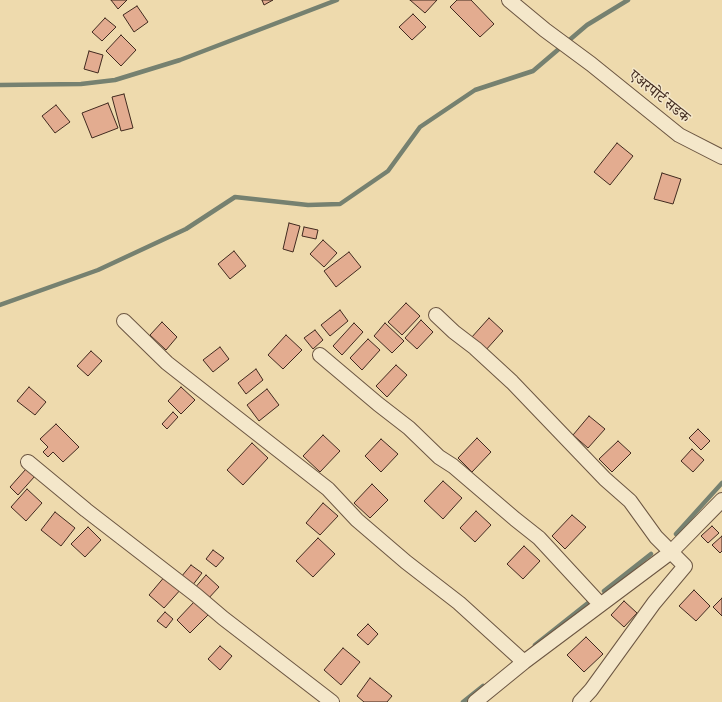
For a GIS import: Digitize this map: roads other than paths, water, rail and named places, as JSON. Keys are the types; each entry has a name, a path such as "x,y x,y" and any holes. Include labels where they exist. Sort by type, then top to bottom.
{"street":[{"name":"एअरपोर्ट सडक","path":"509,0 679,135 722,157"},
{"path":"436,315 512,382 605,479 630,501 656,537 685,566 654,603 580,702"},
{"path":"124,321 167,363 288,457 308,475 328,489 357,520 406,562 459,603 524,662"},
{"path":"320,355 409,428 439,457 453,466 539,538 600,604"},
{"path":"28,462 86,510 332,702"},
{"path":"475,702 524,662 671,552 722,500"}],"waterway":[{"path":"0,85 81,84 115,80 180,60 337,0"},
{"path":"0,305 98,270 186,229 235,197 308,205 340,204 388,171 420,127 475,90 533,71 587,25 628,0"},
{"path":"676,534 722,483"},
{"path":"604,591 651,554"},
{"path":"535,645 588,603"},
{"path":"463,702 483,686"}]}
